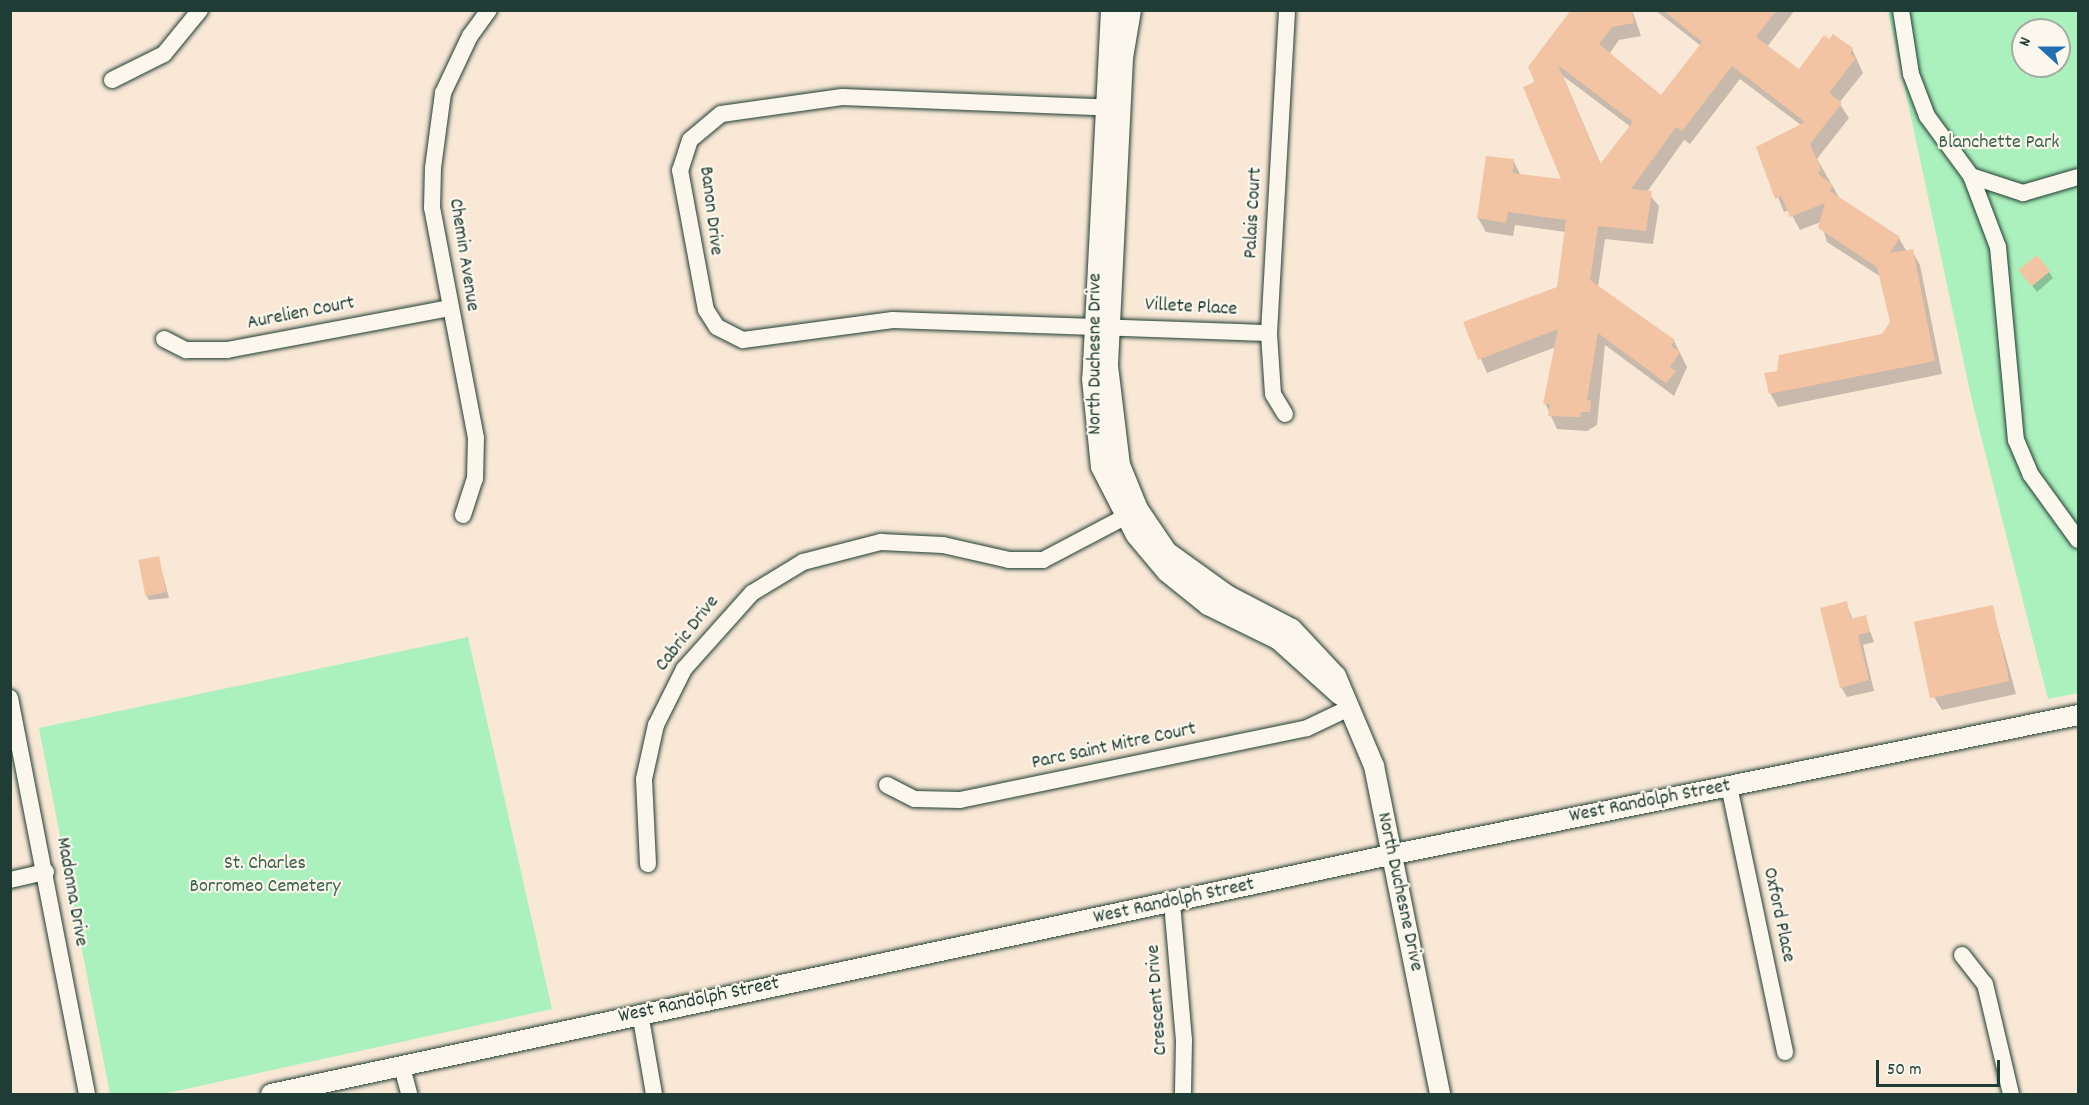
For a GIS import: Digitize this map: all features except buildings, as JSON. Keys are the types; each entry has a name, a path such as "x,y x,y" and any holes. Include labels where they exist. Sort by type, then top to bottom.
{"street":[{"path":"112,80 164,54 200,10"},
{"name":"Chemin Avenue","path":"463,516 477,451 432,208 438,112 450,76 489,10"},
{"name":"North Duchesne Drive","path":"1111,10 1112,108 1102,325 1114,440 1132,514 1167,552 1186,568 1306,640 1331,665 1344,702 1374,766 1390,855 1440,1095"},
{"name":"North Duchesne Drive","path":"1112,108 1131,10"},
{"name":"Palais Court","path":"1285,414 1273,394 1269,333 1287,10"},
{"path":"1901,10 1911,74 1927,116 1971,176 1998,248 2016,440 2031,475 2079,540"},
{"name":"Banon Drive","path":"1102,325 892,320 765,339 733,336 712,320 702,297 680,170 690,140 721,114 817,98 1112,108"},
{"path":"1971,176 2023,194 2079,177"},
{"name":"Aurelien Court","path":"164,339 186,350 227,350 449,308"},
{"name":"Villete Place","path":"1102,325 1269,333"},
{"name":"Cabric Drive","path":"648,864 644,779 656,725 684,669 752,593 803,562 861,544 943,545 1009,560 1043,560 1132,514"},
{"name":"Madonna Drive","path":"10,698 46,872 87,1095"},
{"name":"Parc Saint Mitre Court","path":"887,785 915,799 960,800 1307,728 1344,702"},
{"name":"West Randolph Street","path":"271,1095 640,1013 1172,903 1390,855 2079,715"},
{"name":"Oxford Place","path":"1729,786 1785,1052"},
{"path":"10,880 46,872"},
{"name":"Crescent Drive","path":"1172,903 1184,1040 1183,1095"},
{"path":"1962,955 1985,984 2012,1095"},
{"path":"640,1013 654,1095"},
{"path":"402,1067 409,1095"}],"green space":[{"name":"Blanchette Park","path":"1888,11 2078,11 2078,693 2048,699 1973,405"},
{"name":"St. Charles Borromeo Cemetery","path":"468,637 552,1009 163,1094 110,1094 39,728"}]}
